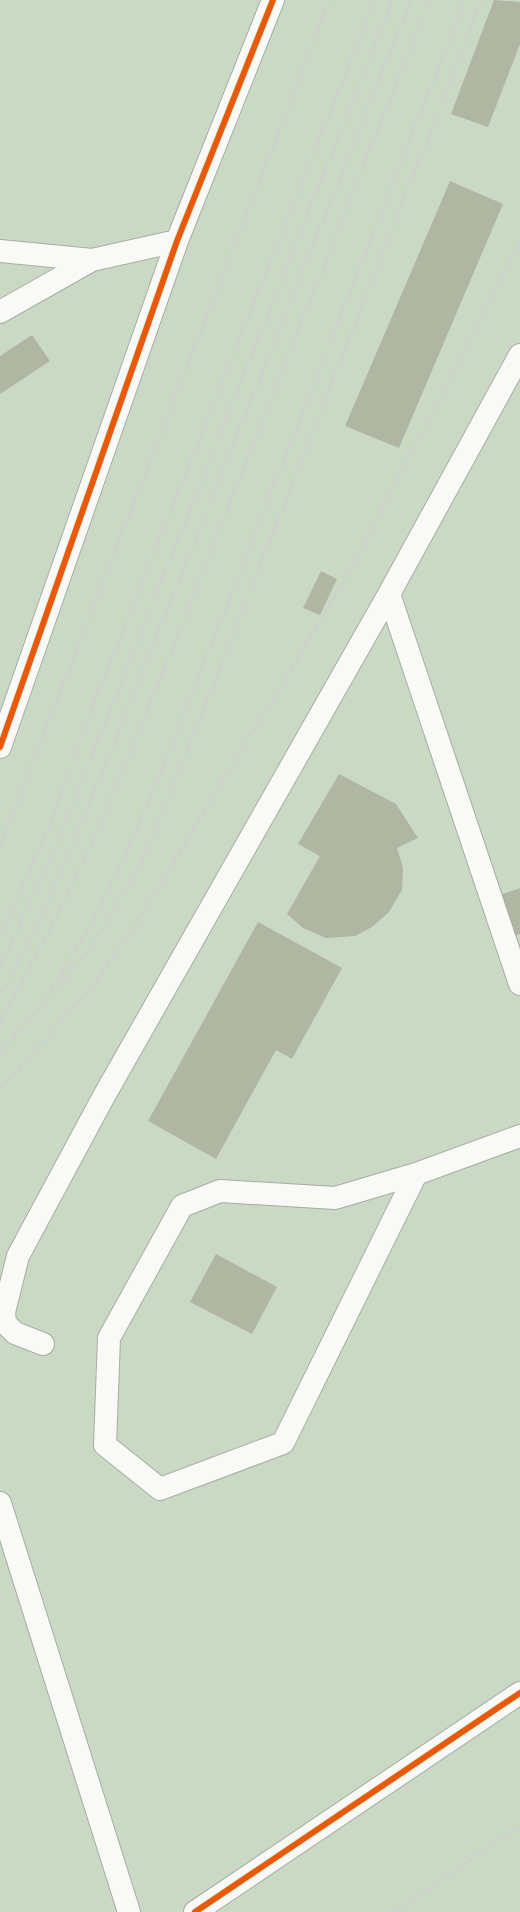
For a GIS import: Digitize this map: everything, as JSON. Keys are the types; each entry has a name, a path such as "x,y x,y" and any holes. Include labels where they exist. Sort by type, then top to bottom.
{"street":[{"path":"0,747 177,241 273,0"},
{"path":"0,312 92,260 177,241"},
{"path":"0,251 92,260"},
{"path":"43,1344 15,1333 5,1323 4,1312 18,1256 104,1096 388,594 520,355"},
{"path":"388,594 520,984"},
{"path":"416,1174 283,1443 160,1489 105,1446 109,1338 182,1206 220,1191 335,1198 416,1174 520,1136"},
{"path":"0,1503 129,1912"},
{"path":"195,1912 520,1693"}],"shaded area":[{"path":"0,0 520,0 520,1912 0,1912"}],"building":[{"path":"494,0 520,2 520,44 488,127 451,114"},
{"path":"450,181 503,204 399,448 345,426"},
{"path":"32,335 50,361 0,394 0,356"},
{"path":"321,571 337,579 320,615 303,608"},
{"path":"339,774 396,804 418,838 397,848 403,868 402,890 389,912 372,927 355,936 326,938 303,928 287,914 320,856 298,844"},
{"path":"520,888 520,934 514,936 500,895"},
{"path":"258,922 342,968 292,1059 276,1050 216,1159 148,1121"},
{"path":"216,1254 277,1287 252,1334 190,1302"}],"railway":[{"path":"0,846 330,0"},
{"path":"0,938 49,827 90,713 375,0"},
{"path":"0,966 62,831 393,0"},
{"path":"0,995 36,928 77,835 411,0"},
{"path":"0,1021 47,934 91,844 140,730 429,0"},
{"path":"0,1052 38,1011 89,929 126,855 173,742 465,0"},
{"path":"57,988 86,955 141,863 189,747 482,0"},
{"path":"0,1090 94,984 131,932 354,565 520,243"},
{"path":"394,1911 520,1827"}],"cycle path":[{"path":"0,747 177,241 273,0"},
{"path":"195,1912 520,1693"}]}
